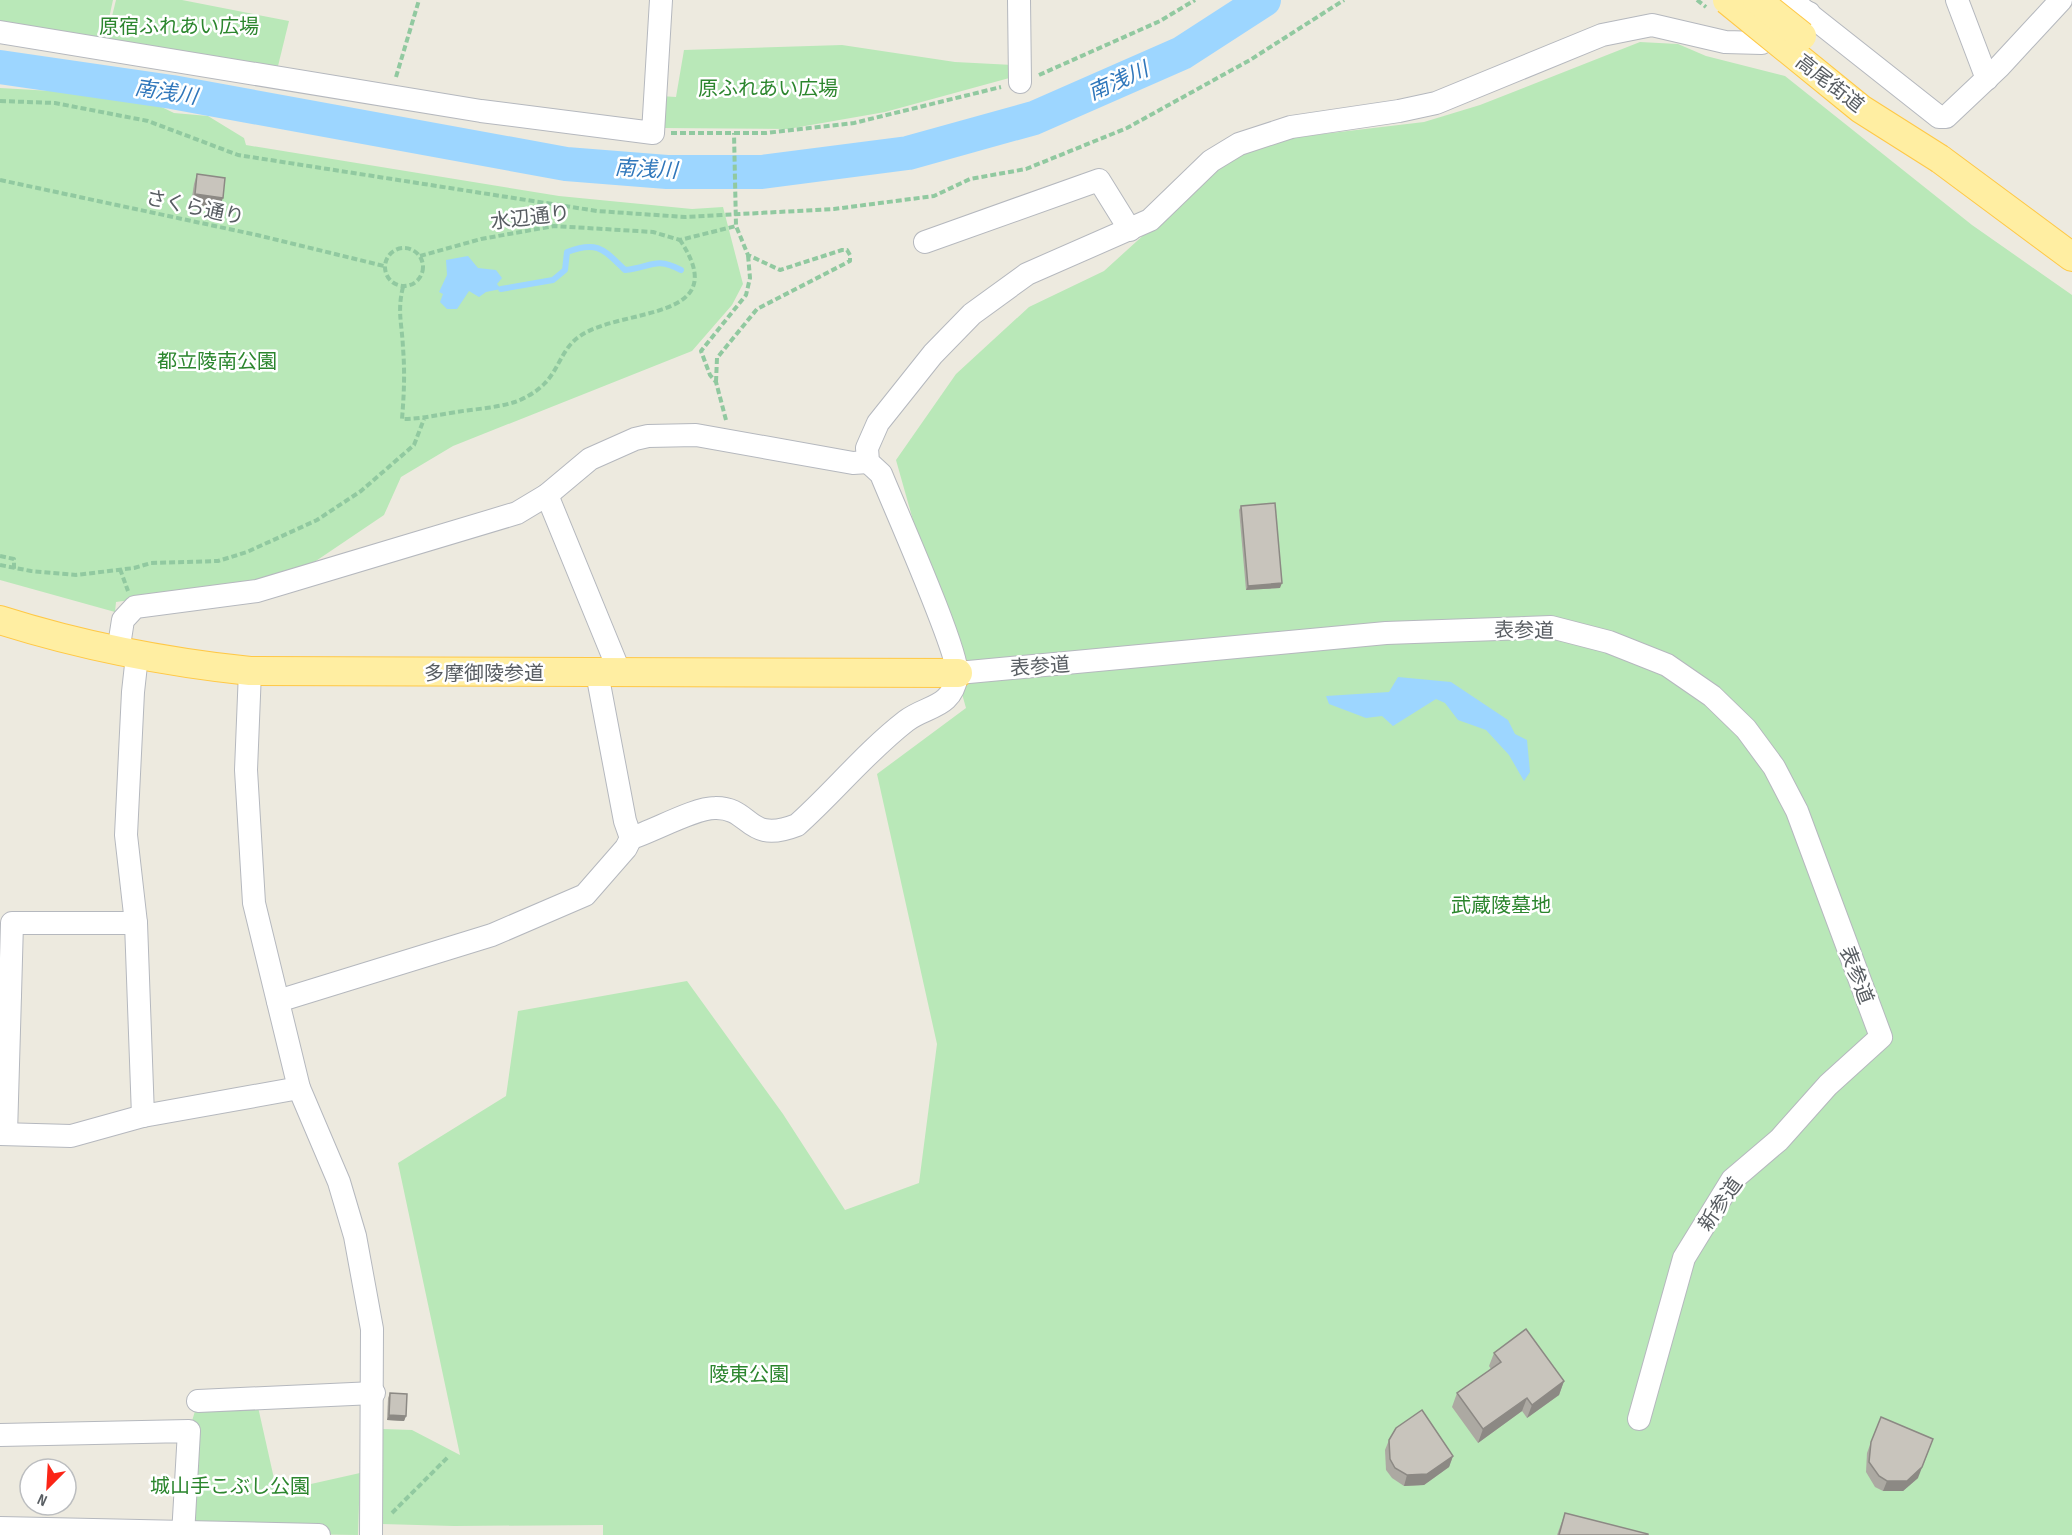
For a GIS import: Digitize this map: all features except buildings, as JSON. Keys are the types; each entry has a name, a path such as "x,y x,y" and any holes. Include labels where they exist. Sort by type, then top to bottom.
{"main road":[{"name":"高尾街道","path":"1727,0 1861,109 1940,159 2072,257"},
{"name":"高尾街道","path":"1757,0 1872,93 1940,159"},
{"name":"多摩御陵参道","path":"0,620 56,638 128,654 250,671 966,672"}],"street":[{"path":"0,32 545,120 652,133 661,0"},
{"path":"1019,0 1020,82"},
{"path":"1957,0 1987,79"},
{"path":"278,1001 492,935 558,908 585,895 626,848 631,838 713,808 732,810 758,830 783,830 796,825 908,720 940,706 966,672 944,630 881,474 868,462 867,448 878,423 933,354 972,315 1027,274 1130,230 1159,212 1219,155 1239,144 1274,131 1436,103 1509,75 1573,46 1620,31 1652,25 1725,42 1762,43 1800,6 1939,117 1951,115 2061,0"},
{"path":"925,242 1099,180 1130,230"},
{"path":"143,1116 136,923 126,835 131,713 128,654 123,620 135,607 257,591 517,513 547,495 590,459 635,439 648,436 696,435 853,464 868,462"},
{"path":"547,495 609,673 625,821 631,838"},
{"name":"表参道","path":"966,672 1068,665 1386,633 1551,627 1609,642 1667,665 1712,696 1746,729 1774,767 1797,811 1881,1037"},
{"path":"250,671 246,770 254,903 299,1088 339,1182 355,1236 372,1329 374,1393 371,1535"},
{"path":"136,923 12,923 5,995 3,1134 70,1136 143,1116 299,1088"},
{"name":"新参道","path":"1639,1419 1684,1258 1732,1180 1779,1140 1828,1085 1881,1037"},
{"path":"198,1401 374,1393"},
{"path":"0,1435 189,1431 183,1533"},
{"path":"0,1528 319,1535"}],"path":[{"path":"393,96 397,71 419,0"},
{"path":"652,133 797,130 854,123 1020,82 1101,49 1160,21 1195,0"},
{"path":"0,101 55,103 148,121 238,155 597,211 685,217 834,210 934,196 970,179 1026,169 1127,128 1250,60 1344,0"},
{"path":"716,382 710,375 701,351 746,295 750,278 748,255 736,226 734,133"},
{"name":"さくら通り","path":"0,180 257,235 384,266"},
{"name":"水辺通り","path":"420,256 526,230 571,225 653,232 680,240"},
{"path":"403,287 398,308 405,383 402,419 424,419 516,402 548,381 566,350 581,335 681,301 694,287 697,275 693,259 680,240 736,226"},
{"path":"399,248 406,248 420,256 423,266 420,279 415,284 403,287 391,282 384,266 388,255 399,248"},
{"path":"729,441 716,382 717,358 758,309 850,261 847,250 842,250 780,270 748,255"},
{"path":"0,565 14,569 76,575 151,563 218,561 273,541 317,520 362,491 414,446 424,419"},
{"path":"0,556 14,559 14,569"},
{"path":"388,1516 449,1456"}],"green space":[{"path":"0,0 113,0 104,41 0,24"},
{"name":"原宿ふれあい広場","path":"116,0 182,0 289,21 278,66 106,41"},
{"name":"武蔵陵墓地","path":"1640,42 1678,44 1706,56 1785,76 1972,225 2072,295 2072,1535 603,1535 603,1525 381,1524 383,1429 412,1430 460,1455 398,1163 506,1096 518,1011 687,981 783,1114 845,1210 919,1183 937,1044 877,774 966,708 896,460 956,374 1029,307 1104,271 1224,162 1256,142 1424,122 1480,105"},
{"name":"原ふれあい広場","path":"842,45 955,62 1013,65 1013,77 885,112 788,129 662,128 660,96 676,97 684,50"},
{"name":"都立陵南公園","path":"0,88 69,92 82,88 143,98 174,113 208,116 244,138 246,145 559,196 692,209 723,207 743,284 732,305 692,351 453,446 401,477 384,515 307,567 252,583 116,602 115,612 0,580"},
{"name":"城山手こぶし公園","path":"256,1398 275,1483 302,1486 360,1473 358,1535 183,1532 189,1431 198,1401"}],"water":[{"path":"468,256 478,268 496,270 502,278 497,284 501,289 486,292 479,297 469,291 457,309 447,309 440,302 443,294 439,292 447,275 446,260"},
{"path":"1398,677 1451,682 1508,720 1515,734 1527,740 1530,772 1524,781 1509,755 1486,730 1458,720 1445,703 1436,699 1393,726 1382,716 1366,718 1329,704 1326,696 1389,692"}],"waterway":[{"name":"南浅川","path":"0,67 172,92 566,164 667,172 762,172 908,153 1034,118 1182,53 1264,0"},
{"path":"501,289 553,280 565,270 567,252 586,247 606,252 625,270 658,263 681,270"}],"park label":[{"name":"陵東公園","path":"749,1374"}]}
